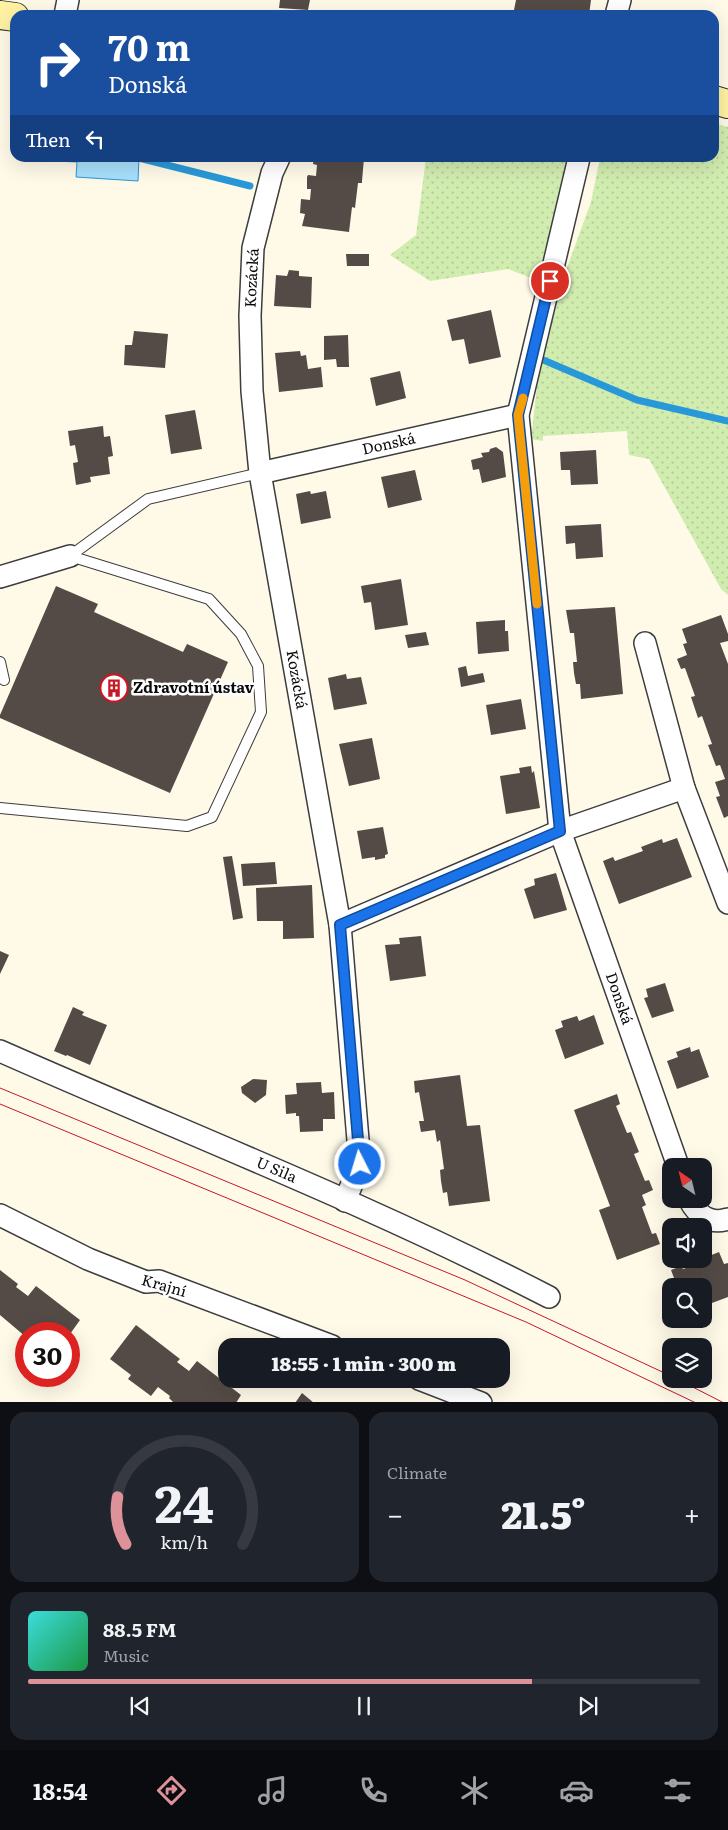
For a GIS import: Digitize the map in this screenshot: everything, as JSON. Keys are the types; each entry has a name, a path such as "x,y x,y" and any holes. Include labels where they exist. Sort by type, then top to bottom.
{"street":[{"name":"Kozácká","path":"277,162 272,173 253,248 250,316 252,390 260,473 340,925 360,1164 345,1200"},
{"name":"Donská","path":"579,162 518,415 560,831 675,1158"},
{"name":"Donská","path":"260,473 518,415"},
{"path":"0,577 70,556"},
{"path":"645,643 684,788 728,904"},
{"path":"340,925 560,831 684,788"},
{"name":"U Sila","path":"0,1051 345,1200 473,1258 549,1297"},
{"path":"695,1208 701,1216 710,1221 728,1219"},
{"name":"Krajní","path":"0,1215 88,1259 113,1269 146,1282 159,1281 311,1338"},
{"path":"443,1388 481,1402"}],"lane":[{"path":"70,556 148,499 260,473"},
{"path":"0,808 187,826 212,817 261,712 258,666 241,634 209,599 70,556"},
{"path":"0,662 4,680"}],"green space":[{"path":"719,124 728,127 728,595 721,589 649,459 629,455 627,431 543,436 543,441 531,439 538,376 553,306 591,202 599,162 719,162"},
{"path":"425,162 572,162 536,280 508,269 430,281 390,255 416,235"}],"water":[{"path":"77,162 139,162 138,181 76,177"}],"building":[{"path":"280,0 310,0 308,10 279,8"},
{"path":"516,0 591,0 590,10 514,10"},
{"path":"313,162 364,162 362,183 358,183 355,208 352,207 349,232 302,226 305,214 300,213 301,199 310,200 311,189 307,189 307,177 308,175 316,176 317,165 313,164"},
{"path":"346,254 369,254 369,266 347,266"},
{"path":"289,270 299,271 299,276 312,277 311,308 274,306 276,275 287,276"},
{"path":"491,310 501,357 469,364 464,339 452,341 447,320"},
{"path":"134,331 168,334 165,368 124,365 125,345 132,345"},
{"path":"348,335 349,367 337,367 336,359 324,360 324,336"},
{"path":"300,351 301,356 306,355 308,369 321,367 323,387 279,392 275,353"},
{"path":"400,371 406,398 376,406 370,378"},
{"path":"195,410 202,449 171,454 165,415"},
{"path":"103,426 104,437 110,436 113,456 108,457 110,474 90,477 91,482 76,485 73,463 78,462 75,445 70,446 68,431"},
{"path":"496,447 503,452 506,477 482,483 479,469 473,470 471,460 483,457 481,453 489,452 490,449"},
{"path":"596,450 598,484 571,485 570,470 561,470 560,452"},
{"path":"415,470 422,500 388,508 381,477"},
{"path":"310,491 311,494 326,491 331,518 301,524 296,494"},
{"path":"601,524 603,557 576,559 575,543 566,544 565,526"},
{"path":"401,579 408,625 375,630 371,602 364,603 361,586"},
{"name":"Zdravotní ústav","path":"56,586 98,604 94,612 183,652 187,644 228,662 170,793 0,718"},
{"path":"615,607 623,694 581,699 580,684 576,684 574,673 573,662 577,662 574,633 570,633 566,610"},
{"path":"721,615 728,634 728,641 720,643 728,664 728,816 724,818 716,797 720,796 715,782 725,779 720,765 716,766 708,745 712,744 702,716 698,718 691,697 695,696 685,668 681,669 677,659 687,655 683,644 687,643 682,629"},
{"path":"505,620 505,631 508,631 509,651 478,654 476,622"},
{"path":"426,632 429,645 408,648 405,635"},
{"path":"466,666 468,676 483,673 485,682 461,687 458,668"},
{"path":"346,674 347,679 361,677 367,704 334,710 328,678"},
{"path":"521,699 526,729 491,735 486,705"},
{"path":"372,738 380,779 349,786 339,744"},
{"path":"531,766 532,773 534,771 540,808 506,814 500,776 520,773 519,768"},
{"path":"383,827 388,854 385,855 385,858 375,860 375,857 362,859 357,831"},
{"path":"677,838 692,877 619,904 603,861 613,857 615,861 643,851 641,847 662,839 663,843"},
{"path":"232,856 243,918 233,920 223,857"},
{"path":"275,862 277,884 243,886 241,864"},
{"path":"556,873 567,910 534,919 524,889 535,885 534,879"},
{"path":"312,885 314,938 283,939 283,921 257,921 256,888"},
{"path":"421,936 426,976 390,981 385,945 400,944 399,938"},
{"path":"0,951 9,955 0,974"},
{"path":"665,983 674,1011 652,1018 644,998 648,997 646,989"},
{"path":"73,1007 84,1012 82,1015 107,1025 90,1065 54,1051"},
{"path":"594,1015 604,1044 565,1059 555,1030 563,1027 561,1021 577,1016 579,1021"},
{"path":"690,1047 691,1052 699,1049 709,1077 677,1089 667,1061 678,1057 676,1052"},
{"path":"460,1075 467,1126 480,1125 490,1201 449,1206 447,1192 443,1193 441,1181 440,1170 444,1169 440,1140 437,1142 435,1130 421,1132 419,1121 424,1121 419,1092 415,1093 414,1081"},
{"path":"253,1079 267,1080 266,1095 255,1103 242,1093 241,1087"},
{"path":"321,1082 322,1093 334,1092 335,1119 323,1119 323,1131 300,1132 299,1116 296,1116 296,1113 286,1114 285,1095 297,1094 296,1083"},
{"path":"617,1094 620,1104 616,1106 627,1133 631,1132 639,1152 634,1154 645,1181 649,1180 653,1190 642,1195 646,1205 642,1207 652,1234 656,1233 660,1244 617,1260 599,1210 610,1206 574,1110"},
{"path":"719,1252 724,1264 728,1263 728,1297 712,1303 712,1278 674,1278 671,1270 676,1268 712,1268 712,1255"},
{"path":"0,1270 18,1284 16,1287 28,1296 36,1286 80,1320 79,1322 15,1322 15,1328 0,1315"},
{"path":"136,1325 180,1359 177,1362 189,1371 197,1361 218,1377 218,1388 232,1388 241,1395 237,1402 173,1402 169,1398 170,1396 158,1387 151,1396 128,1379 131,1375 110,1359"},
{"path":"302,1393 313,1402 296,1402"}],"waterway":[{"path":"155,162 250,186"},
{"path":"541,359 637,400 728,421"}],"tram line":[{"path":"0,1088 465,1280 662,1372"},
{"path":"0,1104 526,1322 694,1402"},
{"path":"695,1388 722,1402"}],"slow traffic":[{"path":"523,398 518,415 537,604"}],"place":[{"name":"Zdravotní ústav","path":"114,688"}],"route":[{"path":"360,1164 340,925 560,831 518,415 550,281"}]}
